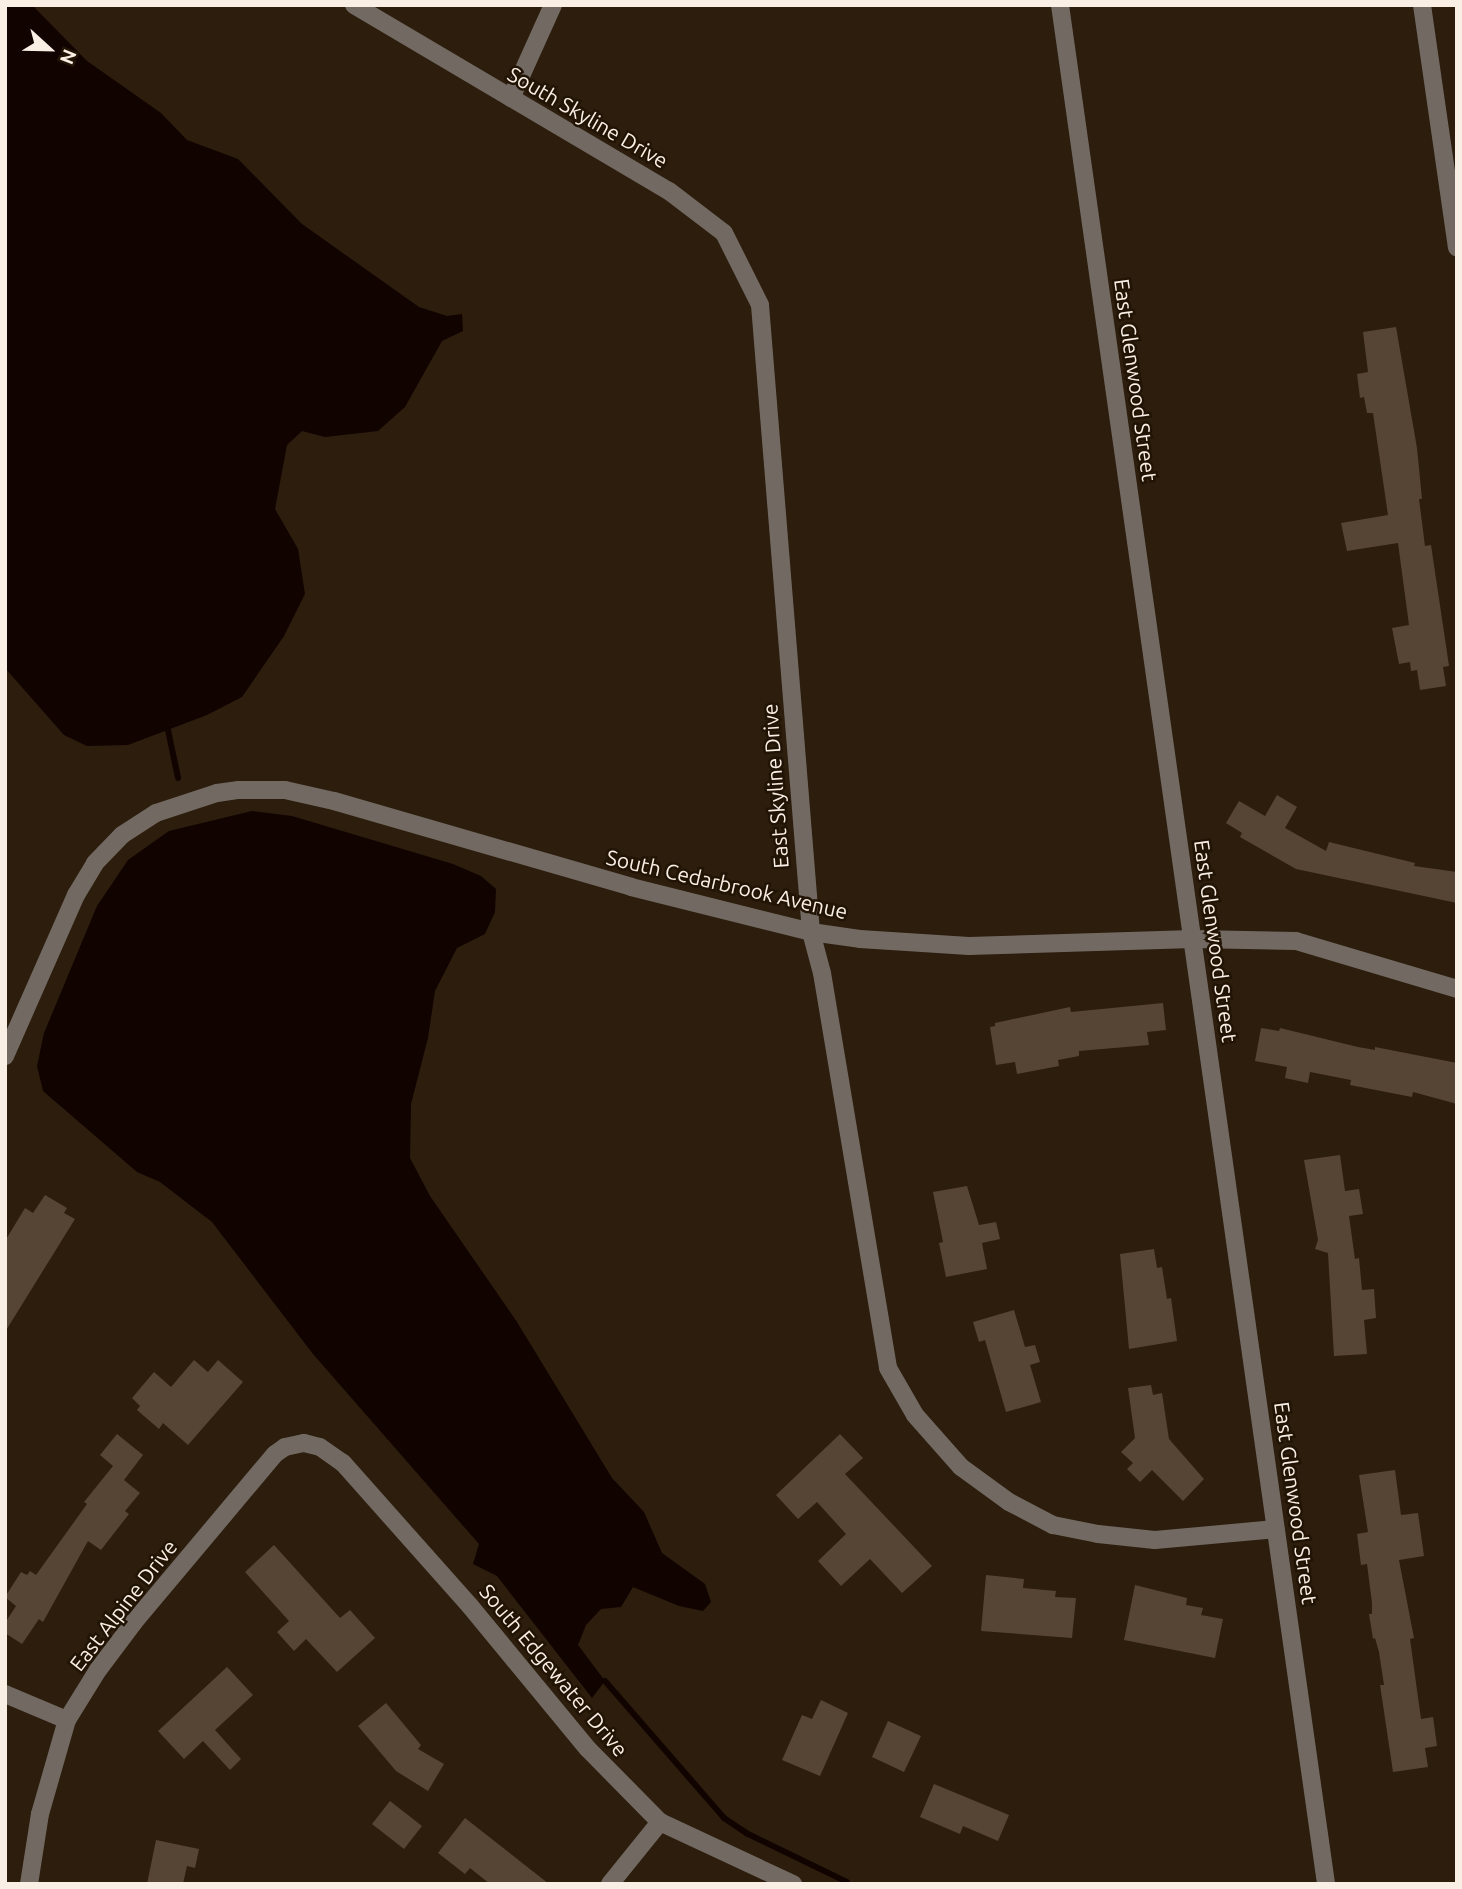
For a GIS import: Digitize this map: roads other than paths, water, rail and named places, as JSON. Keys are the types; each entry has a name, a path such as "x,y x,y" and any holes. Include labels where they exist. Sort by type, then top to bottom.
{"street":[{"name":"South Skyline Drive","path":"354,5 669,191 724,233 760,305"},
{"path":"511,98 553,5"},
{"name":"East Glenwood Street","path":"1060,5 1326,1884"},
{"path":"1422,5 1457,247"},
{"name":"East Skyline Drive","path":"760,305 811,932 822,973 888,1368 915,1415 944,1450 1009,1502 1053,1525 1098,1534 1155,1540 1276,1529"},
{"name":"South Cedarbrook Avenue","path":"5,1056 76,895 108,848 137,824 175,805 217,793 285,790 334,801 631,887 811,932 860,939 970,946 1193,939 1296,941 1457,989"},
{"name":"East Alpine Drive","path":"29,1884 40,1814 67,1720 121,1638 275,1454 291,1444 311,1443"},
{"name":"South Edgewater Drive","path":"311,1443 328,1451 343,1463 470,1606 588,1749 660,1822 793,1884"},
{"path":"5,1694 67,1720"},
{"path":"610,1884 660,1822"}],"waterway":[{"path":"168,730 178,778"},
{"path":"605,1681 724,1818 746,1833 847,1882"}]}
